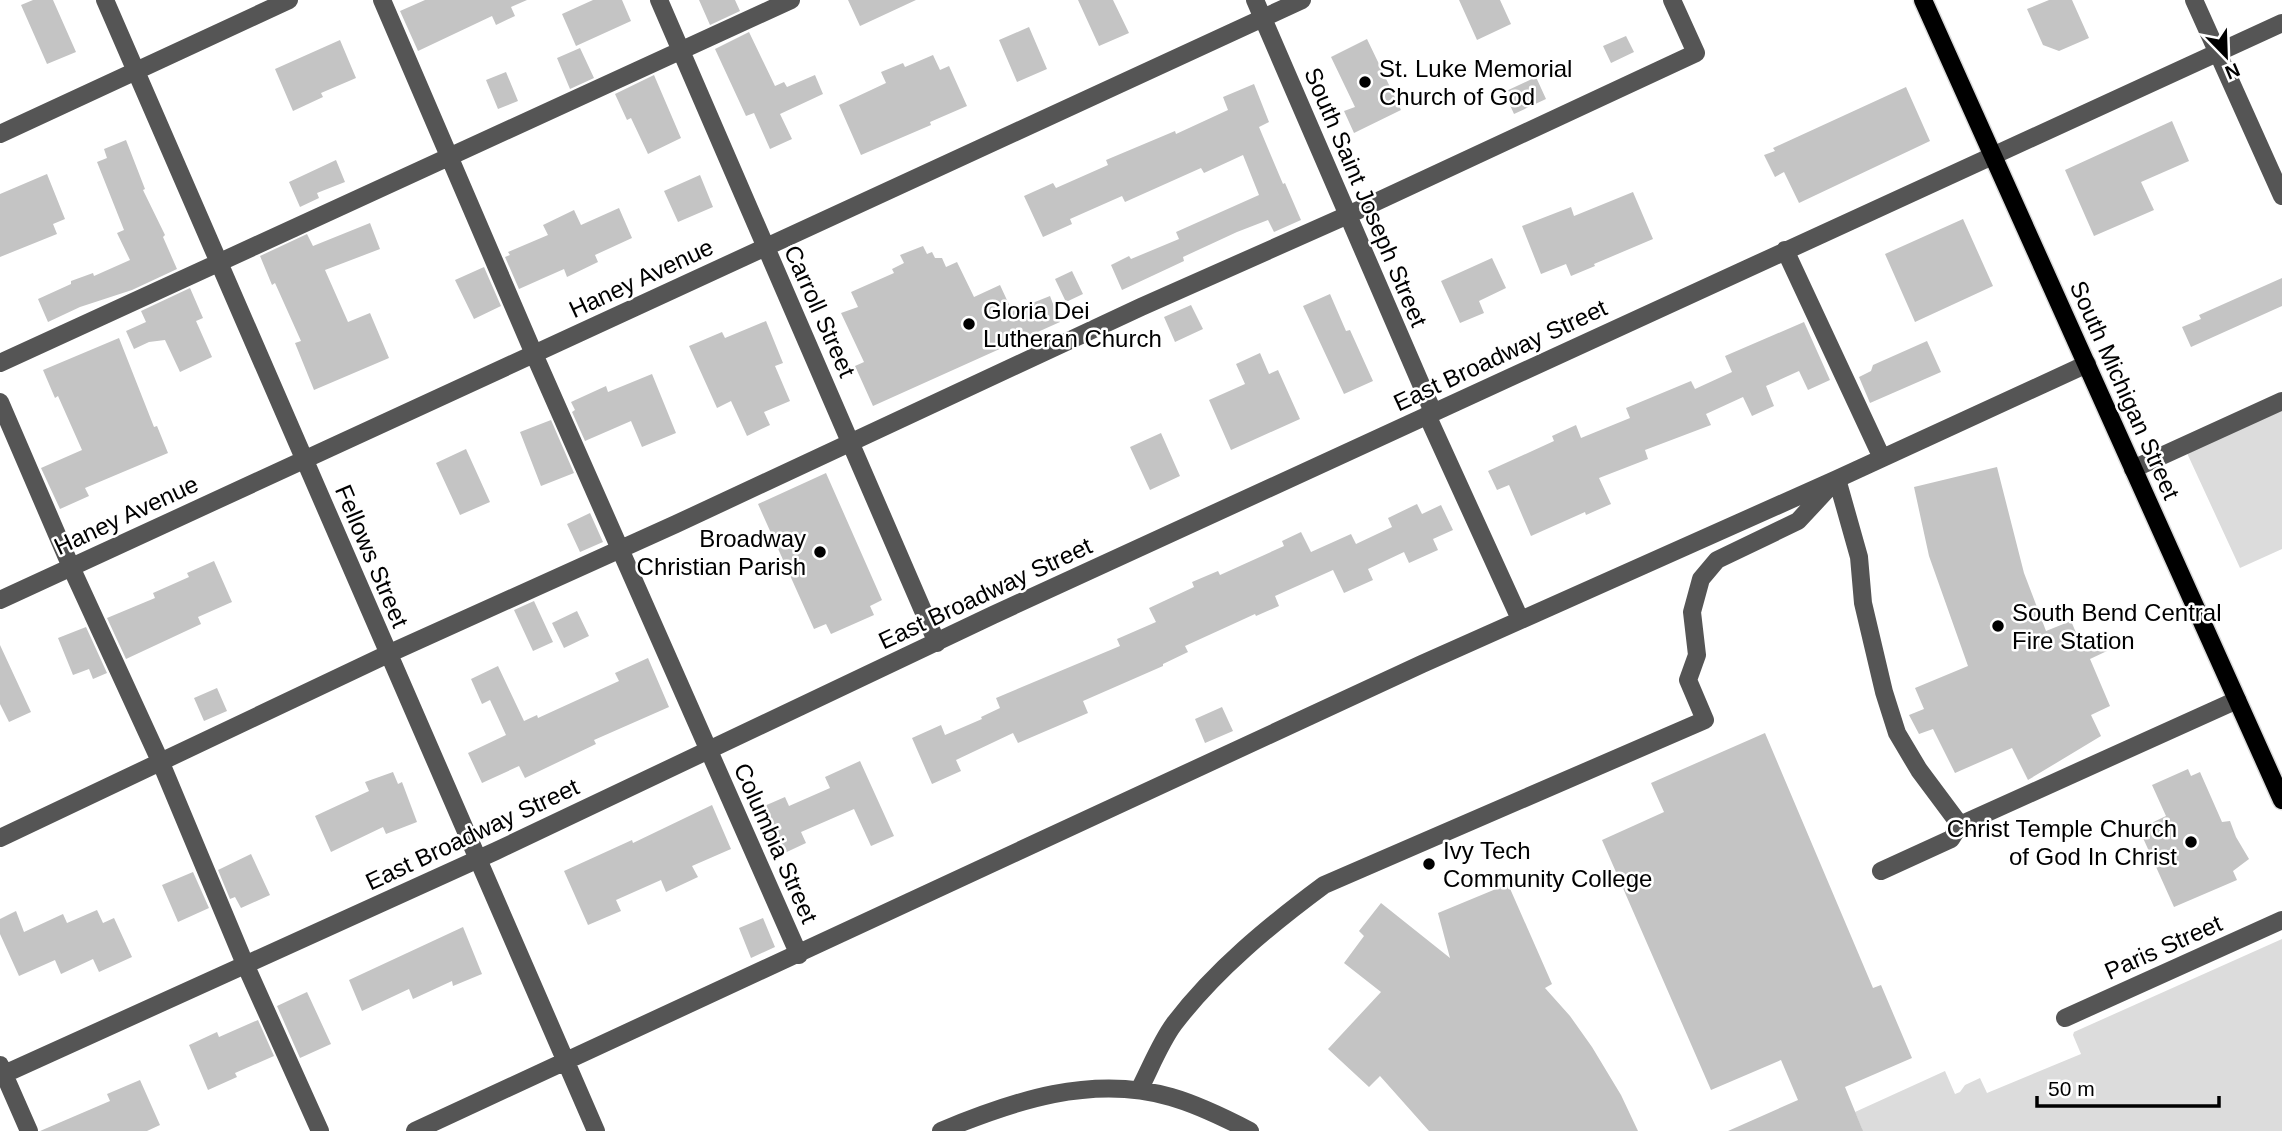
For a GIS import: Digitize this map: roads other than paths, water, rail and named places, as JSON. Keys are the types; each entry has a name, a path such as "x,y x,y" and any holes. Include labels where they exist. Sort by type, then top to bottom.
{"main road":[{"name":"South Michigan Street","path":"1923,0 2237,700 2277,777 2282,800"}],"street":[{"name":"Fellows Street","path":"105,0 596,1131"},
{"path":"0,134 289,0"},
{"name":"Columbia Street","path":"382,0 534,354 799,955"},
{"name":"Carroll Street","path":"659,0 937,643"},
{"path":"0,363 792,0"},
{"name":"South Saint Joseph Street","path":"1255,0 1520,619"},
{"name":"Haney Avenue","path":"0,600 1302,0"},
{"path":"0,838 388,654 620,550 1141,307 1348,215 1696,53 1672,0"},
{"path":"2193,0 2282,196"},
{"name":"East Broadway Street","path":"1,1072 477,860 1430,414 2282,23"},
{"path":"1785,250 1882,458"},
{"path":"415,1131 1520,619 2087,364"},
{"path":"2133,468 2282,401"},
{"path":"0,402 71,567 161,763 245,964 320,1131"},
{"path":"1836,479 1859,557 1863,603 1897,733 1919,770 1959,825"},
{"path":"1139,1090 1173,1026 1213,980 1274,922 1324,885 1705,720 1688,680 1697,655 1692,612 1700,579 1717,560 1798,521 1836,479"},
{"path":"1881,872 1951,839 1959,825 2237,700"},
{"name":"Paris Street","path":"2065,1018 2282,920"},
{"path":"1,1072 29,1131"},
{"path":"941,1131 1009,1104 1058,1093 1100,1089 1139,1090 1171,1097 1210,1111 1250,1131"}],"place":[{"name":"St. Luke Memorial Church of God","path":"1365,82"},
{"name":"Gloria Dei Lutheran Church","path":"969,324"},
{"name":"Broadway Christian Parish","path":"820,552"},
{"name":"South Bend Central Fire Station","path":"1998,626"},
{"name":"Christ Temple Church of God In Christ","path":"2191,842"},
{"name":"Ivy Tech Community College","path":"1429,864"}]}
